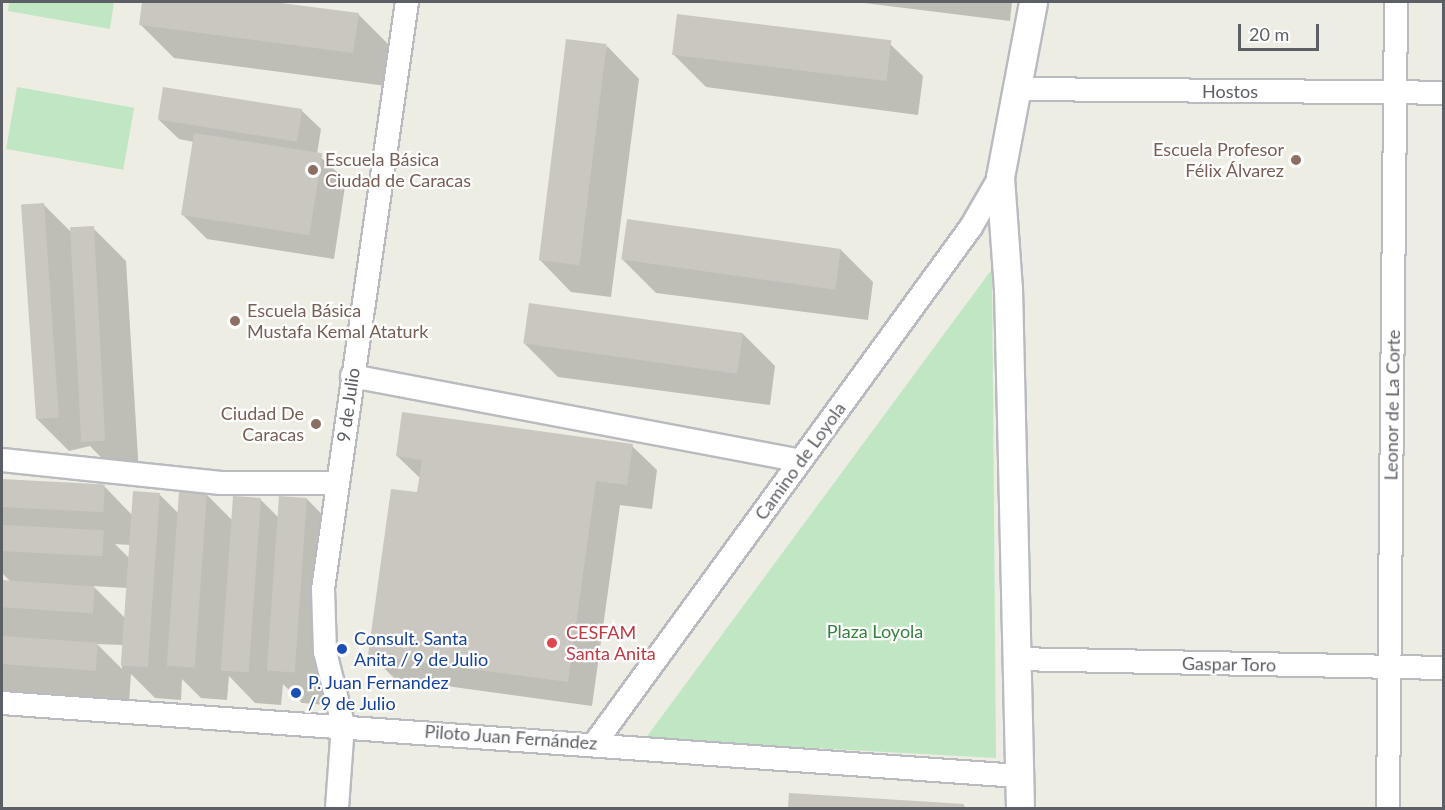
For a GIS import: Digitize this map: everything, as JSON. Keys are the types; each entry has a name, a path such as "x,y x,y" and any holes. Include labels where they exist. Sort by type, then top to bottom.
{"street":[{"name":"9 de Julio","path":"338,808 343,724 329,676 322,616 337,483 407,2"},
{"name":"Camino de Loyola","path":"1020,808 1008,289 1000,177 1033,2"},
{"name":"Leonor de La Corte","path":"1388,808 1396,2"},
{"name":"Hostos","path":"1016,89 1443,93"},
{"name":"Camino de Loyola","path":"595,743 971,227 1000,177"},
{"path":"352,376 800,461"},
{"path":"2,460 221,483 337,483"},
{"name":"Gaspar Toro","path":"1015,659 1443,668"},
{"name":"Piloto Juan Fernández","path":"2,703 343,724 1019,776"}],"green space":[{"path":"9,2 114,2 110,29 8,11"},
{"path":"17,87 134,108 123,170 6,149"},
{"name":"Plaza Loyola","path":"992,269 996,758 645,739"}],"building":[{"path":"142,2 273,2 359,13 353,53 139,25"},
{"path":"677,14 891,40 886,81 672,55"},
{"path":"566,39 607,44 580,265 539,260"},
{"path":"163,87 302,109 297,142 158,120"},
{"path":"194,133 322,153 309,235 181,215"},
{"path":"44,203 59,417 36,419 21,205"},
{"path":"627,219 841,249 835,290 621,260"},
{"path":"94,226 105,441 81,442 70,227"},
{"path":"529,303 743,333 737,374 523,344"},
{"path":"402,412 633,444 627,485 596,481 568,682 368,655 391,489 417,492 422,460 396,456"},
{"path":"2,479 105,484 103,512 2,507"},
{"path":"133,491 160,493 148,667 121,666"},
{"path":"179,491 207,493 195,668 167,666"},
{"path":"233,496 261,498 249,673 221,671"},
{"path":"279,496 307,498 295,673 267,671"},
{"path":"2,525 104,530 102,556 2,551"},
{"path":"2,580 95,586 93,613 2,607"},
{"path":"2,636 98,643 96,671 2,664"},
{"path":"789,793 964,804 964,808 788,808"}],"place":[{"name":"Escuela Profesor Félix Álvarez","path":"1296,160"},
{"name":"Escuela Básica Ciudad de Caracas","path":"313,170"},
{"name":"Escuela Básica Mustafa Kemal Ataturk","path":"235,321"},
{"name":"Ciudad De Caracas","path":"316,424"},
{"name":"CESFAM Santa Anita","path":"552,643"},
{"name":"Consult. Santa Anita / 9 de Julio","path":"342,649"},
{"name":"P. Juan Fernandez / 9 de Julio","path":"296,693"}]}
